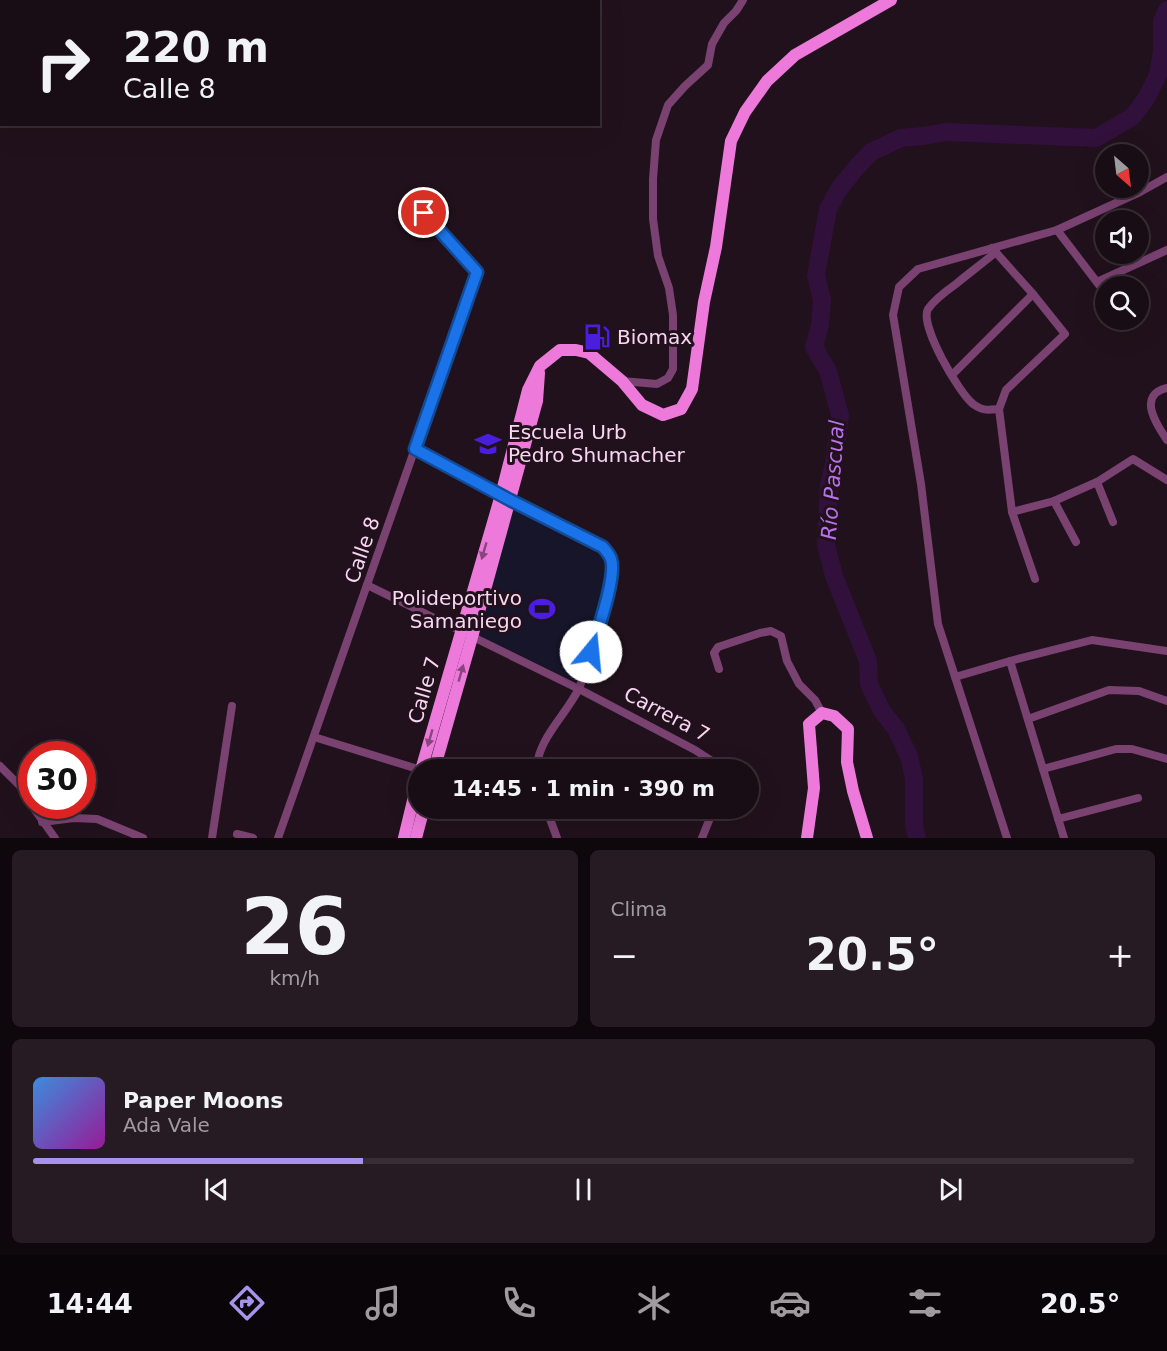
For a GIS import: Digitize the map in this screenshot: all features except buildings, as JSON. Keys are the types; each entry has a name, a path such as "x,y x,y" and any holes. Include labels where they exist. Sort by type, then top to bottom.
{"main road":[{"path":"622,381 642,405 663,415 681,410 692,389 731,141 745,112 767,81 795,55 891,0"},
{"name":"Calle 7","path":"425,759 466,634 505,497 528,390 540,366 560,350 576,350 589,353 622,381"},
{"name":"Calle 7","path":"437,759 466,634"},
{"path":"807,838 814,788 809,724 822,713 834,716 848,729 847,762 867,838"},
{"path":"404,838 409,819"},
{"path":"416,838 421,819"}],"street":[{"path":"622,381 657,384 668,378 673,369 673,315 669,288 658,256 653,219 656,140 668,105 708,65 712,44 724,23 743,0"},
{"path":"1007,838 938,624 921,484 893,315 899,287 918,269 994,250 1057,230 1167,177"},
{"name":"Calle 8","path":"278,838 477,272 424,213"},
{"path":"1057,230 1095,281"},
{"path":"994,250 1065,334 1006,390 999,409 1012,513 1035,579"},
{"path":"994,250 940,296 928,310 926,317 930,332 951,375 972,403 985,411 999,409"},
{"path":"1109,276 1167,250"},
{"path":"951,375 1033,294"},
{"path":"1167,388 1158,390 1152,396 1151,406 1154,421 1167,440"},
{"path":"415,449 603,547 611,558 612,571 608,597 579,689 554,726 539,759"},
{"path":"1012,513 1054,501 1097,482 1134,459 1167,480"},
{"path":"1097,482 1113,522"},
{"path":"1054,501 1076,542"},
{"name":"Carrera 7","path":"367,585 579,689 709,759"},
{"path":"718,669 714,653 718,646 771,631 781,636 787,661 799,684 815,700 822,713"},
{"path":"955,677 1092,640 1167,651"},
{"path":"1010,661 1064,838"},
{"path":"1028,719 1109,690 1139,691 1167,701"},
{"path":"212,838 232,706"},
{"path":"314,737 408,766"},
{"path":"1043,769 1116,749 1131,749 1167,759"},
{"path":"0,766 18,784"},
{"path":"1058,819 1138,798"},
{"path":"42,822 74,818 96,819 143,838"},
{"path":"40,819 55,838"},
{"path":"550,819 557,838"},
{"path":"702,838 710,819"},
{"path":"237,834 253,838"}],"shaded area":[{"name":"Polideportivo Samaniego","path":"512,509 602,557 607,569 606,584 578,683 477,634"}],"waterway":[{"name":"Río Pascual","path":"917,838 914,825 914,779 909,756 869,684 868,661 834,576 826,545 829,485 840,415 828,371 814,347 820,325 822,300 816,275 828,209 839,189 871,152 901,138 946,132 1096,138 1132,117 1146,99 1158,75 1162,51 1162,21 1167,10"}],"place":[{"name":"Biomax","path":"597,337"},
{"name":"Escuela Urb Pedro Shumacher","path":"488,444"},
{"name":"Polideportivo Samaniego","path":"542,609"}],"route":[{"path":"424,213 477,272 415,449 603,547 611,558 612,571 608,597 591,652"}]}
